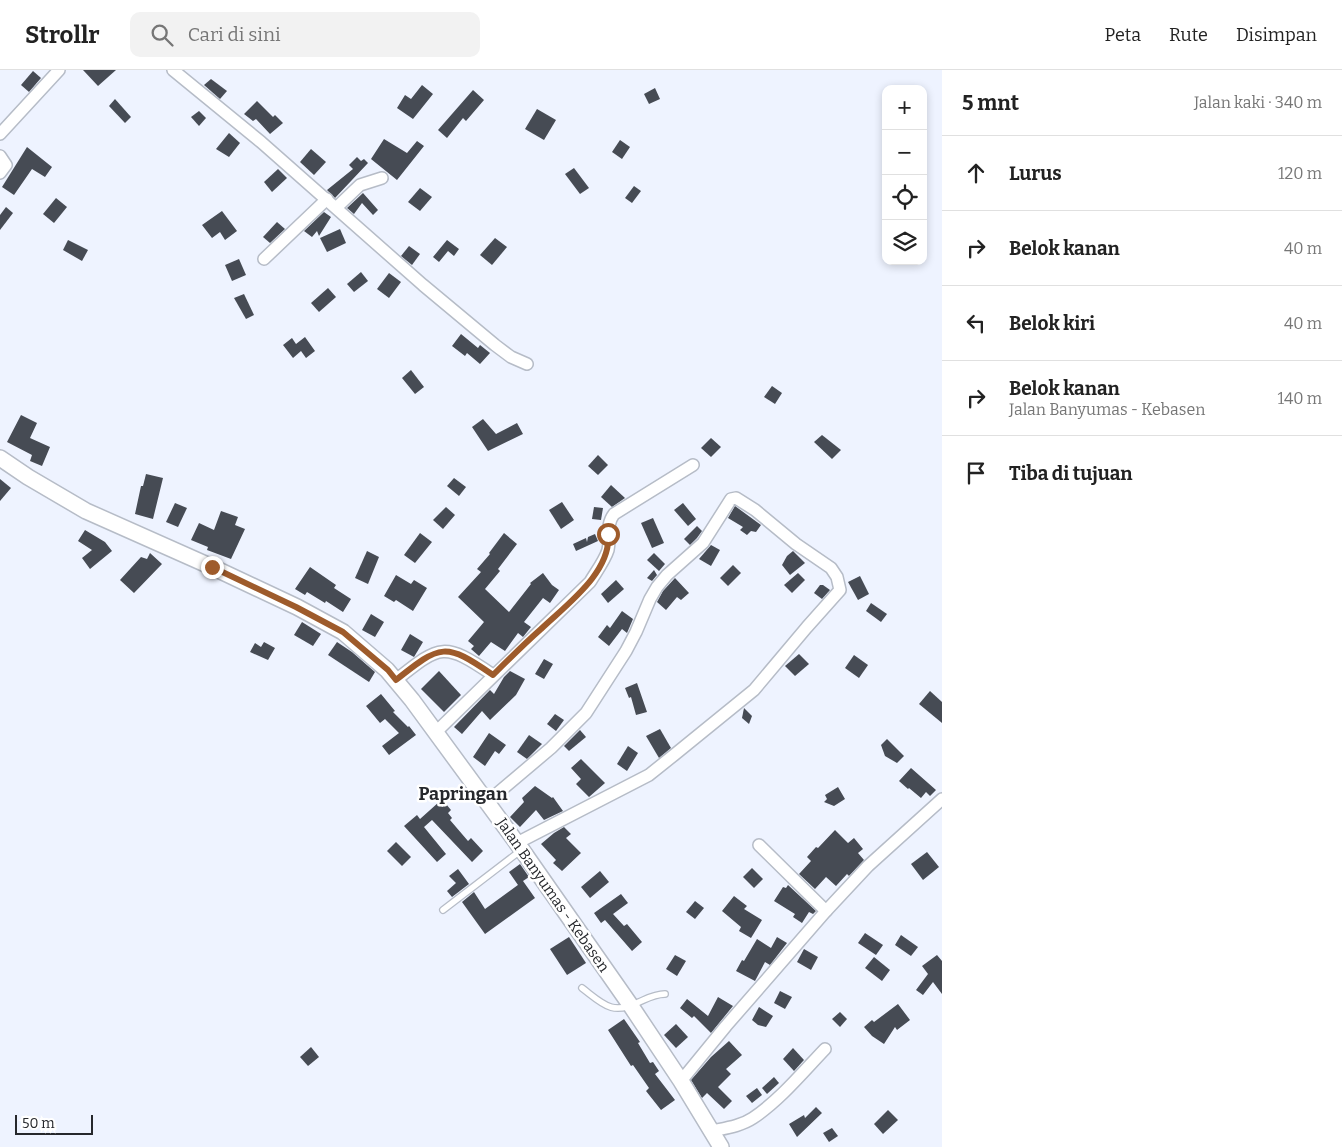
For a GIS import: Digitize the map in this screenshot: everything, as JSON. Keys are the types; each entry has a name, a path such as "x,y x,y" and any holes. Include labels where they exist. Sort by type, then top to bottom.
{"main road":[{"name":"Jalan Banyumas - Kebasen","path":"0,458 86,511 212,567 296,607 343,632 388,670 519,846 631,1006 681,1081 721,1147"}],"street":[{"path":"0,134 59,70"},
{"path":"172,70 261,142 495,346 511,357 527,364"},
{"path":"0,156 6,164 0,173"},
{"path":"337,207 360,185 382,178"},
{"path":"264,259 327,199"},
{"path":"436,733 493,675 541,628 561,612 590,582 608,551 608,526 614,514 693,465"},
{"path":"486,803 552,748 586,713 626,651 650,599 658,587 667,575 703,543 731,499 736,498 755,510 796,544 831,568 837,577 840,590 807,626 754,690 649,775 519,846"},
{"path":"396,680 426,657 443,650 467,657 493,675"},
{"path":"681,1081 826,911 868,866 942,799"},
{"path":"759,845 826,911"},
{"path":"712,1131 741,1124 752,1118 772,1102 825,1049"}],"lane":[{"path":"443,910 519,846"},
{"path":"582,988 614,1009 631,1006 657,994 665,994"}],"building":[{"path":"83,70 116,70 98,86"},
{"path":"33,71 41,78 29,92 21,85"},
{"path":"211,79 227,91 220,99 204,85"},
{"path":"422,85 433,94 413,119 397,108 405,95 411,99"},
{"path":"655,88 660,99 649,104 644,94"},
{"path":"473,90 484,100 466,121 463,118 447,138 438,130"},
{"path":"115,99 131,117 125,123 109,106"},
{"path":"257,101 273,117 275,115 283,123 270,134 256,119 253,121 244,114"},
{"path":"537,109 556,120 544,140 525,129"},
{"path":"199,111 206,118 199,126 191,117"},
{"path":"229,133 240,143 229,157 216,149"},
{"path":"384,139 407,153 417,141 424,146 397,180 371,159"},
{"path":"620,140 630,147 622,159 612,152"},
{"path":"27,147 52,167 45,177 32,169 14,195 2,187"},
{"path":"311,149 326,162 314,175 300,162"},
{"path":"357,157 361,161 364,159 368,163 335,198 327,190 353,169 349,165"},
{"path":"574,168 589,188 580,194 565,174"},
{"path":"278,169 287,178 272,192 264,182"},
{"path":"634,186 641,191 632,203 625,198"},
{"path":"420,188 432,197 420,211 408,202"},
{"path":"363,193 378,210 373,215 362,203 354,214 347,208"},
{"path":"56,198 67,207 54,223 43,214"},
{"path":"6,207 13,213 0,230 0,215"},
{"path":"222,211 237,231 225,240 220,232 212,238 202,225"},
{"path":"324,212 331,217 319,236 317,231 312,237 304,231"},
{"path":"277,222 285,229 270,243 263,237"},
{"path":"340,229 346,243 327,252 320,238"},
{"path":"495,238 507,247 492,265 480,255"},
{"path":"68,240 88,250 82,261 63,250"},
{"path":"447,240 459,249 454,256 448,251 439,262 433,257"},
{"path":"409,246 420,254 412,265 401,256"},
{"path":"239,259 246,275 232,281 225,265"},
{"path":"361,272 368,281 354,292 347,284"},
{"path":"389,273 401,282 389,298 377,289"},
{"path":"328,288 336,297 319,312 311,303"},
{"path":"244,294 254,315 246,319 234,298"},
{"path":"461,334 478,348 480,345 490,353 480,364 467,353 465,356 452,346"},
{"path":"305,337 315,351 306,358 301,351 293,358 283,345 292,338 296,344"},
{"path":"411,370 424,387 415,394 402,378"},
{"path":"772,386 782,393 775,404 764,397"},
{"path":"21,415 37,423 30,438 50,447 42,466 30,461 32,455 7,442"},
{"path":"483,419 496,434 517,423 523,434 488,451 472,427"},
{"path":"822,435 841,450 832,459 814,442"},
{"path":"711,438 721,447 711,457 701,448"},
{"path":"598,455 608,465 598,475 588,466"},
{"path":"146,474 163,478 153,519 135,514 141,486 143,486"},
{"path":"454,478 466,487 459,496 447,486"},
{"path":"0,479 11,488 0,501"},
{"path":"611,485 625,498 612,507 601,497"},
{"path":"562,502 574,520 561,529 549,510"},
{"path":"175,503 187,508 178,527 166,522"},
{"path":"683,503 696,519 688,526 674,510"},
{"path":"735,506 761,525 756,532 751,531 747,535 740,530 743,527 728,518"},
{"path":"446,507 455,515 443,529 433,520"},
{"path":"594,507 603,508 601,520 592,519"},
{"path":"221,511 238,517 235,525 245,529 231,559 207,550 208,547 191,540 199,523 214,530"},
{"path":"653,518 664,543 652,548 641,523"},
{"path":"697,526 702,531 690,545 684,539"},
{"path":"85,530 105,542 112,551 90,569 82,558 92,550 78,541"},
{"path":"420,533 432,542 415,563 404,555"},
{"path":"504,533 517,544 498,569 500,571 485,589 509,612 530,583 543,573 552,585 559,590 550,603 543,598 524,622 531,627 523,637 518,633 505,651 491,642 479,656 471,649 474,646 468,641 484,622 458,597 481,572 477,569"},
{"path":"595,534 598,541 576,551 573,544 586,538 587,542 588,537"},
{"path":"711,545 720,550 711,566 699,559"},
{"path":"367,551 379,557 368,584 355,578"},
{"path":"793,551 805,563 790,575 782,565 787,556"},
{"path":"150,553 162,564 134,593 120,580 141,557 147,559"},
{"path":"654,553 665,564 659,571 647,560"},
{"path":"733,565 741,573 728,586 720,578"},
{"path":"310,567 336,585 334,588 351,599 343,612 326,601 325,603 307,592 305,595 295,589"},
{"path":"654,570 657,575 652,581 647,578"},
{"path":"798,573 805,580 792,593 784,585"},
{"path":"396,575 411,584 414,580 427,588 413,611 396,600 394,602 384,596"},
{"path":"860,576 869,594 858,600 848,582"},
{"path":"675,578 689,593 681,600 677,597 666,610 657,602 663,591"},
{"path":"616,580 624,589 608,603 601,594"},
{"path":"820,585 830,590 822,599 814,593"},
{"path":"871,603 887,614 881,622 866,611"},
{"path":"622,611 633,619 627,633 622,629 609,646 598,637 607,625 610,628"},
{"path":"371,614 384,622 375,637 362,630"},
{"path":"302,622 321,634 313,646 294,635"},
{"path":"410,634 423,642 414,657 401,650"},
{"path":"264,642 275,648 268,660 250,652 255,643 261,647"},
{"path":"337,642 375,672 369,682 328,655"},
{"path":"799,654 809,664 795,676 785,666"},
{"path":"854,655 868,665 859,678 845,668"},
{"path":"544,659 553,664 544,679 535,674"},
{"path":"439,671 461,695 444,712 421,689"},
{"path":"510,671 525,679 516,695 490,720 482,711 462,734 454,727 490,690 494,694"},
{"path":"637,683 647,712 636,715 631,697 629,698 625,688"},
{"path":"930,691 942,702 942,723 919,704"},
{"path":"381,694 395,711 393,712 416,735 389,755 382,746 399,733 385,719 380,723 366,706"},
{"path":"744,708 752,716 749,724 742,718"},
{"path":"555,714 564,720 556,731 547,724"},
{"path":"660,729 671,748 659,758 646,736"},
{"path":"580,730 586,737 569,751 564,746"},
{"path":"489,733 506,745 499,754 495,751 485,766 473,757"},
{"path":"529,735 542,744 527,759 517,752"},
{"path":"887,739 904,756 897,763 885,756 881,745"},
{"path":"628,746 638,753 627,771 617,764"},
{"path":"581,759 605,783 589,797 576,784 581,779 571,768"},
{"path":"911,768 936,790 930,796 926,792 921,798 899,781"},
{"path":"535,786 553,797 563,811 544,820 536,810 520,827 510,817 524,802 522,798"},
{"path":"838,787 845,799 834,806 824,802 827,799 825,795"},
{"path":"439,802 442,807 446,804 451,810 448,813 452,818 450,820 468,841 471,838 483,851 472,862 432,820 424,827 446,854 437,862 404,826 417,815 420,819"},
{"path":"564,827 571,834 566,838 581,853 562,871 553,863 556,860 541,844"},
{"path":"835,830 848,843 854,838 863,849 858,853 864,860 849,876 847,874 836,886 826,877 815,889 799,874 811,861 807,857"},
{"path":"396,842 411,857 402,866 387,851"},
{"path":"927,852 939,867 923,880 911,864"},
{"path":"520,864 529,877 523,881 535,898 485,934 462,902 474,892 485,909 518,885 509,872"},
{"path":"752,868 763,879 754,888 743,877"},
{"path":"458,869 469,884 452,897 447,891 456,883 449,876"},
{"path":"600,871 609,882 590,898 581,887"},
{"path":"788,885 816,911 813,914 809,912 802,923 793,917 795,914 774,901 783,887 786,888"},
{"path":"621,894 628,903 613,914 624,926 627,924 642,942 632,951 605,920 601,923 594,913"},
{"path":"734,896 747,906 744,909 762,920 751,938 739,931 741,927 722,911"},
{"path":"695,901 704,908 695,919 686,912"},
{"path":"865,933 883,945 876,955 858,943"},
{"path":"901,935 918,947 911,956 895,945"},
{"path":"569,937 586,963 567,975 550,949"},
{"path":"777,937 787,943 770,965 765,962 755,981 736,971 757,939 771,948"},
{"path":"804,949 818,957 811,970 797,962"},
{"path":"675,955 686,961 677,976 666,969"},
{"path":"937,955 942,961 942,994 933,982 923,995 916,990 928,974 922,966"},
{"path":"874,957 890,970 882,981 865,968"},
{"path":"780,991 792,997 785,1009 774,1003"},
{"path":"718,997 733,1006 711,1033 694,1016 692,1018 680,1008 687,999 708,1016"},
{"path":"898,1004 910,1020 897,1030 895,1027 884,1044 872,1036 864,1027"},
{"path":"759,1007 773,1016 766,1027 758,1025 752,1020"},
{"path":"840,1012 847,1019 840,1027 832,1019"},
{"path":"624,1019 640,1042 638,1043 650,1063 653,1062 659,1071 655,1074 675,1100 661,1110 646,1091 649,1088 633,1065 631,1066 608,1030"},
{"path":"676,1024 688,1037 676,1048 664,1035"},
{"path":"729,1041 742,1055 726,1069 731,1074 718,1087 732,1101 724,1109 707,1093 702,1098 691,1080 711,1057"},
{"path":"311,1047 319,1057 308,1066 300,1057"},
{"path":"793,1048 804,1060 794,1071 783,1059"},
{"path":"774,1077 779,1083 767,1094 762,1088"},
{"path":"757,1088 762,1095 752,1103 746,1096"},
{"path":"816,1107 822,1113 797,1137 789,1124 804,1115 805,1118"},
{"path":"888,1110 898,1120 883,1134 874,1124"},
{"path":"832,1128 838,1136 829,1142 823,1133"}],"district":[{"name":"Papringan","path":"463,794"}],"route":[{"path":"212,567 296,607 343,632 388,670 396,680 415,664 443,650 467,657 493,675 541,628 561,612 590,582 608,551 608,534"}]}
